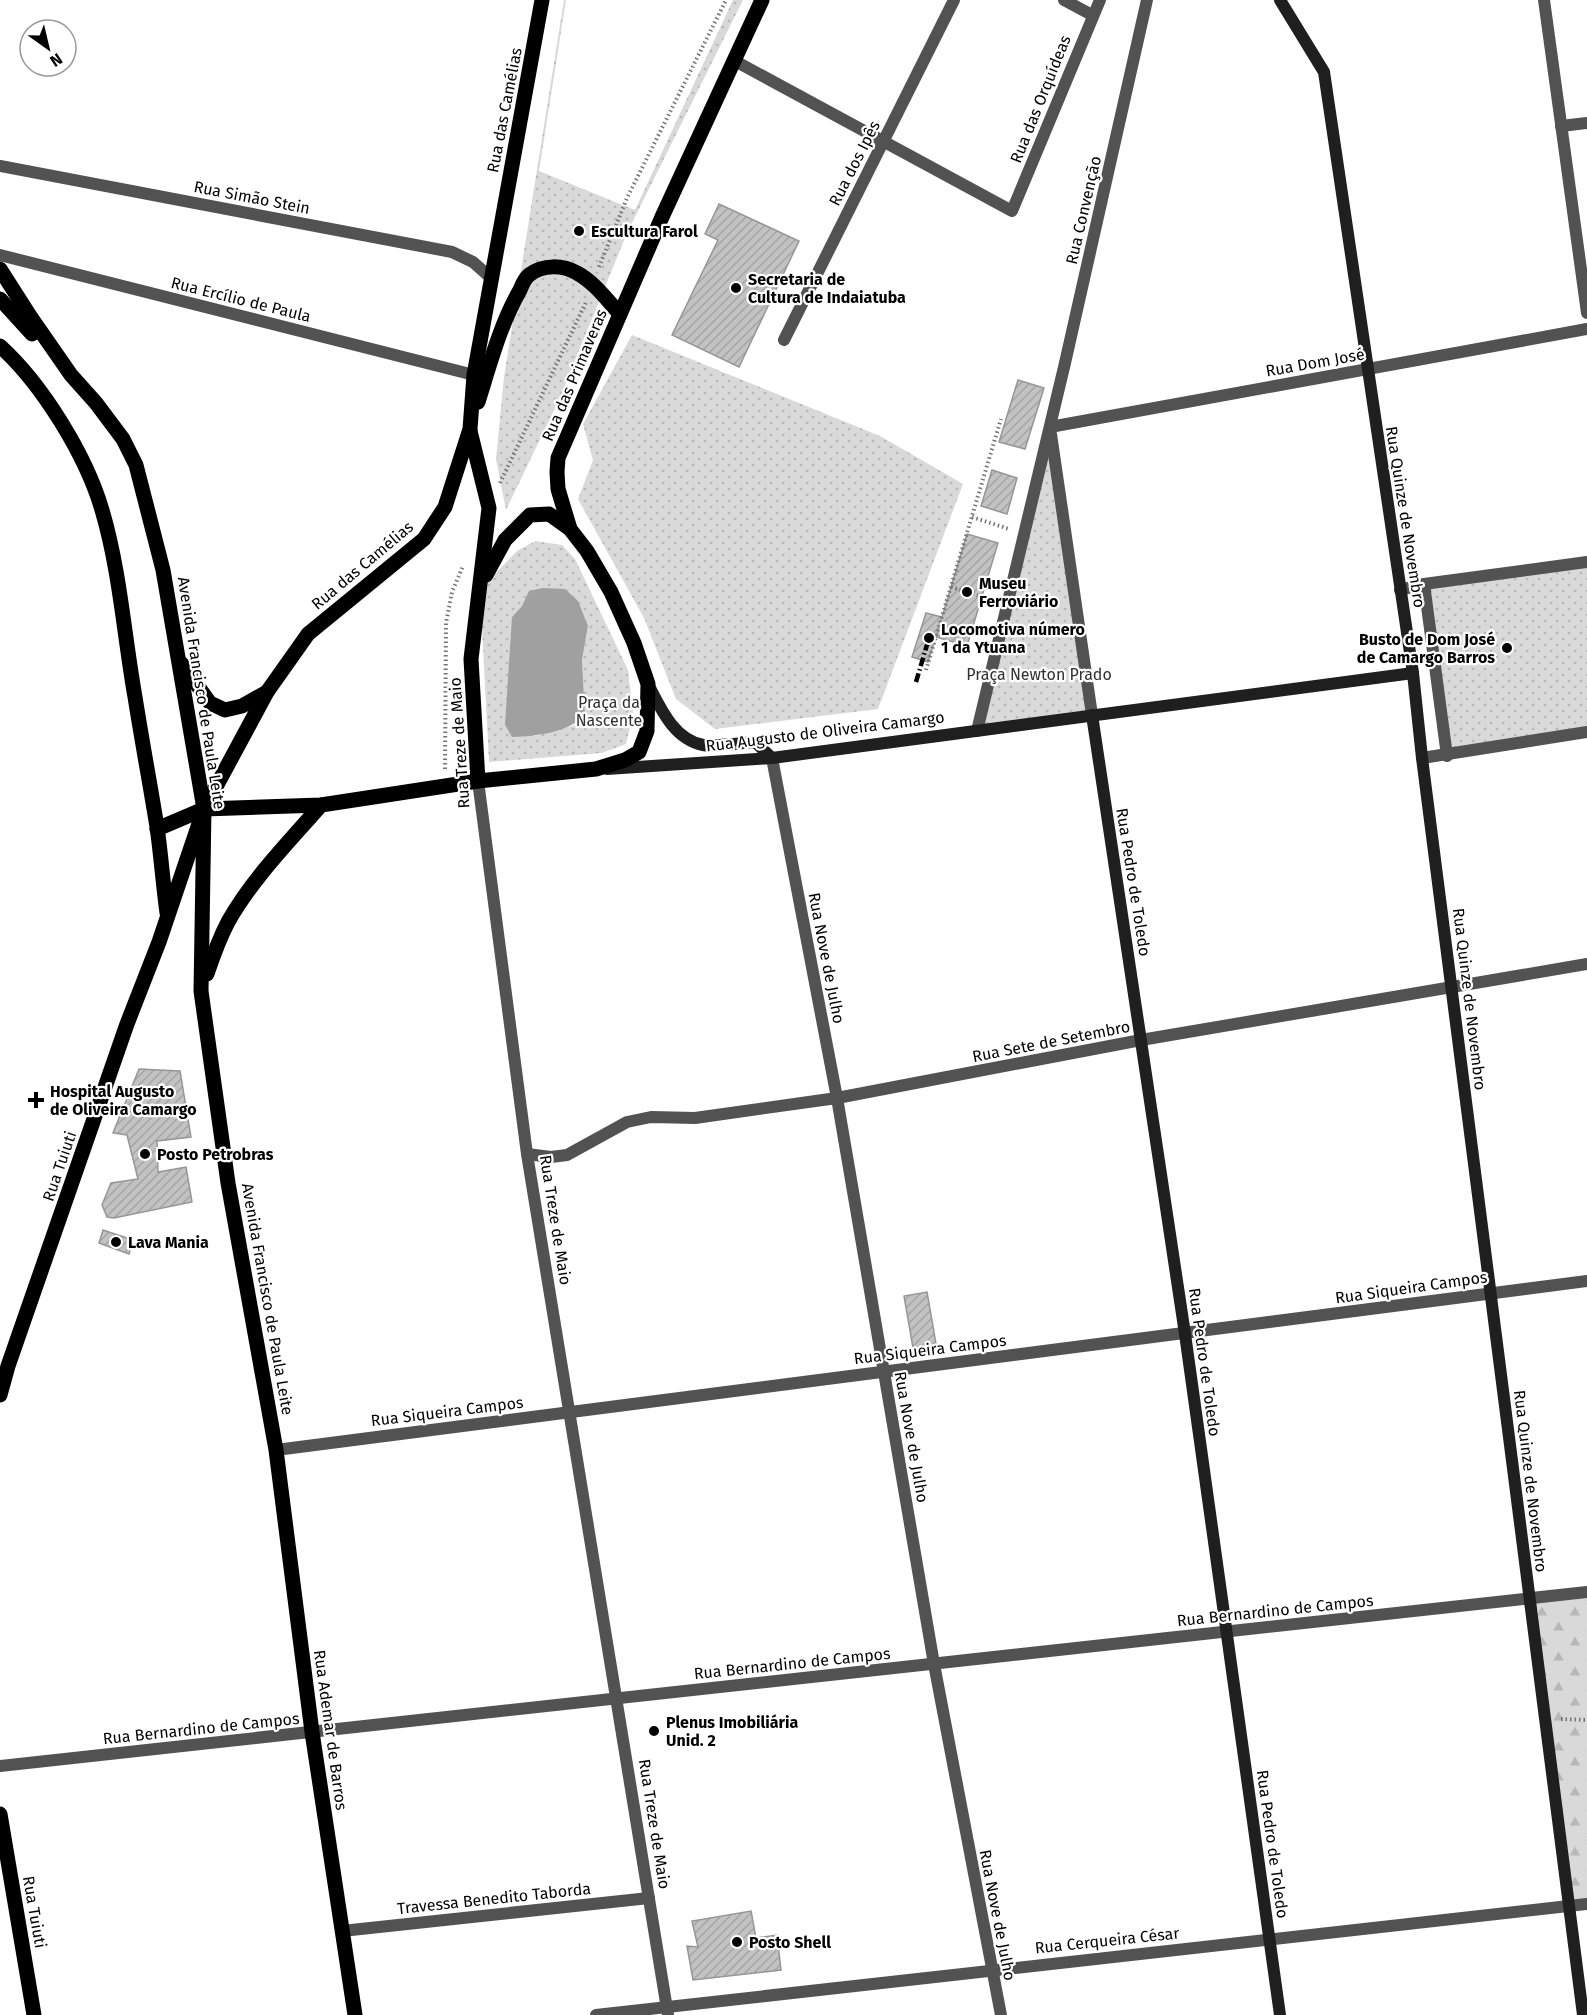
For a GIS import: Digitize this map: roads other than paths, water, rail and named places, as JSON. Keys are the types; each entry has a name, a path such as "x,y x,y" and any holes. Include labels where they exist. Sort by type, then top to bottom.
{"main road":[{"name":"Rua das Camélias","path":"167,916 204,809 267,692 308,634 424,539 445,507 470,429 474,375 542,0"},
{"name":"Rua das Primaveras","path":"648,684 634,643 610,592 587,551 570,529 558,489 558,458 662,217 762,0"},
{"path":"470,429 501,330 528,276 541,269 560,267 576,272 593,285 620,314"},
{"name":"Avenida Francisco de Paula Leite","path":"0,269 71,375 123,439 136,465 164,570 204,809 201,991 228,1183 276,1450"},
{"path":"0,299 71,375"},
{"path":"0,346 23,370 54,411 75,446 102,508 117,572 134,695 157,829 167,916"},
{"name":"Rua Treze de Maio","path":"470,429 489,508 471,659 478,781"},
{"path":"480,589 505,540 530,514 549,514 570,529"},
{"path":"180,661 210,703 225,710 242,706 267,692"},
{"path":"596,769 625,760 639,752 647,730 648,684"},
{"name":"Rua Augusto de Oliveira Camargo","path":"204,809 321,806 478,781 596,769"},
{"path":"201,991 216,946 244,897 267,867 321,806"},
{"path":"157,829 204,809"},
{"name":"Rua Tuiuti","path":"0,1395 4,1368 167,916"},
{"name":"Rua Ademar de Barros","path":"276,1450 312,1732 355,2015"},
{"name":"Rua Tuiuti","path":"0,1814 34,2015"}],"street":[{"name":"Rua dos Ipês","path":"784,340 954,0"},
{"path":"1064,0 1092,15"},
{"name":"Rua das Orquídeas","path":"883,141 1012,211 1100,0"},
{"name":"Rua Convenção","path":"1050,427 1148,0"},
{"name":"Rua Quinze de Novembro","path":"1280,0 1324,72 1413,673 1582,2015"},
{"path":"1544,0 1587,313"},
{"path":"735,61 883,141"},
{"path":"1561,126 1587,123"},
{"name":"Rua Simão Stein","path":"0,166 452,252 473,262 491,278"},
{"name":"Rua Ercílio de Paula","path":"0,255 474,375"},
{"name":"Rua Dom José","path":"1050,427 1587,329"},
{"path":"977,730 1050,427"},
{"path":"1050,427 1092,716"},
{"path":"1400,590 1424,584 1587,562"},
{"path":"1424,584 1447,756"},
{"name":"Rua Augusto de Oliveira Camargo","path":"596,769 772,758 1413,673"},
{"name":"Rua das Primaveras","path":"648,684 670,725 684,736 702,745 755,742 772,758"},
{"name":"Rua Pedro de Toledo","path":"1092,716 1185,1334 1280,2015"},
{"path":"1422,758 1447,756 1587,732"},
{"name":"Rua Nove de Julho","path":"772,758 837,1098 934,1664 1001,2015"},
{"name":"Rua Treze de Maio","path":"478,781 527,1154 668,2011"},
{"name":"Rua Sete de Setembro","path":"527,1154 551,1157 567,1155 627,1122 651,1117 694,1118 837,1098 1141,1040 1587,964"},
{"name":"Rua Siqueira Campos","path":"276,1450 1587,1281"},
{"name":"Rua Bernardino de Campos","path":"0,1766 1587,1592"},
{"name":"Travessa Benedito Taborda","path":"342,1931 649,1898"},
{"name":"Rua Cerqueira César","path":"596,2015 668,2011 992,1970 1587,1904"}],"railway":[{"path":"916,682 929,638"}],"place":[{"name":"Escultura Farol","path":"579,231"},
{"name":"Secretaria de Cultura de Indaiatuba","path":"736,288"},
{"name":"Museu Ferroviário","path":"967,592"},
{"name":"Locomotiva número 1 da Ytuana","path":"929,638"},
{"name":"Busto de Dom José de Camargo Barros","path":"1507,648"},
{"name":"Hospital Augusto de Oliveira Camargo","path":"36,1100"},
{"name":"Posto Petrobras","path":"145,1154"},
{"name":"Lava Mania","path":"116,1242"},
{"name":"Plenus Imobiliária Unid. 2","path":"654,1731"},
{"name":"Posto Shell","path":"737,1942"}],"park label":[{"name":"Praça Newton Prado","path":"1039,674"},
{"name":"Praça da Nascente","path":"609,711"}]}
